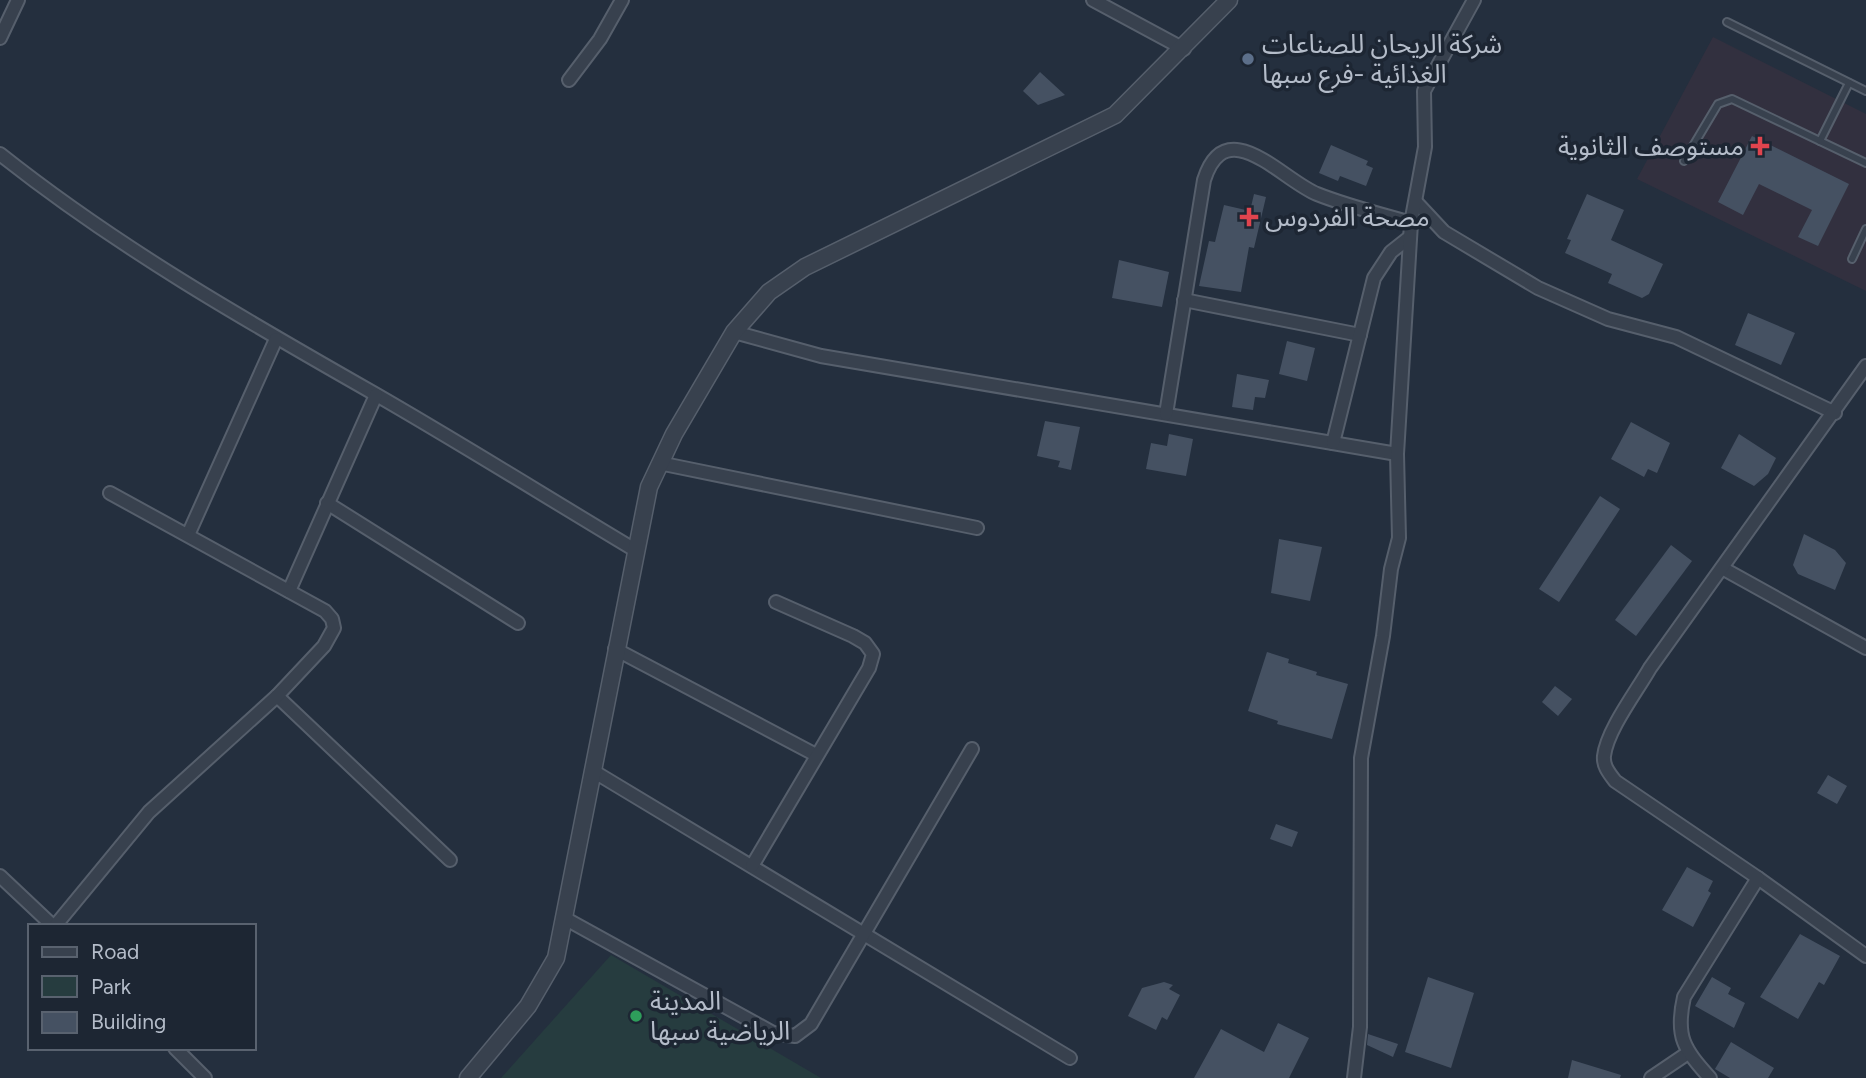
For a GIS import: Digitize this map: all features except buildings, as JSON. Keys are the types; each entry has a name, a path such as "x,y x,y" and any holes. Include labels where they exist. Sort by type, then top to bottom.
{"street":[{"path":"0,37 18,0"},
{"path":"569,80 600,39 622,0"},
{"path":"1093,0 1184,49"},
{"path":"468,1078 528,1006 556,958 566,919 642,511 659,463 734,332 786,279 889,224 1115,115 1184,49 1229,0"},
{"path":"1353,1078 1360,1027 1361,758 1381,649 1391,569 1399,538 1397,454 1411,223 1425,147 1424,91 1474,0"},
{"path":"1166,414 1204,180 1208,166 1221,152 1233,150 1248,153 1267,161 1316,194 1411,223"},
{"path":"0,154 146,259 276,339 376,395 635,550"},
{"path":"1416,202 1444,232 1538,288 1608,319 1676,337 1835,413"},
{"path":"1333,443 1378,269 1391,251 1410,237"},
{"path":"1184,300 1360,335"},
{"path":"734,332 821,356 1397,454"},
{"path":"188,535 276,339"},
{"path":"1866,366 1835,413 1650,668 1607,746 1605,765 1615,780 1646,803 1758,878 1866,956"},
{"path":"289,591 376,395"},
{"path":"659,463 977,528"},
{"path":"56,924 149,812 277,696 324,646 334,628 325,611 110,493"},
{"path":"327,503 518,623"},
{"path":"1722,568 1866,648"},
{"path":"752,866 869,668 873,654 865,643 853,636 776,602"},
{"path":"615,649 817,755"},
{"path":"277,696 450,860"},
{"path":"566,919 773,1033 787,1037 802,1033 811,1024 972,749"},
{"path":"593,771 1070,1058"},
{"path":"0,876 52,924"},
{"path":"1710,1078 1688,1053 1681,1037 1679,1019 1684,997 1758,878"},
{"path":"177,1050 205,1078"},
{"path":"1651,1078 1688,1053"}],"lane":[{"path":"1727,22 1866,91"},
{"path":"1820,141 1849,83"},
{"path":"1684,161 1715,109 1727,100 1737,100 1866,163"},
{"path":"1852,259 1866,229"}],"shaded area":[{"name":"مستوصف الثانوية","path":"1713,37 1866,114 1866,291 1637,179"}],"green space":[{"name":"المدينة الرياضية سبها","path":"611,955 821,1078 501,1078"}],"place":[{"name":"شركة الريحان للصناعات الغذائية -فرع سبها","path":"1248,59"},
{"name":"مستوصف الثانوية","path":"1760,146"},
{"name":"مصحة الفردوس","path":"1249,217"},
{"name":"المدينة الرياضية سبها","path":"636,1016"}]}
